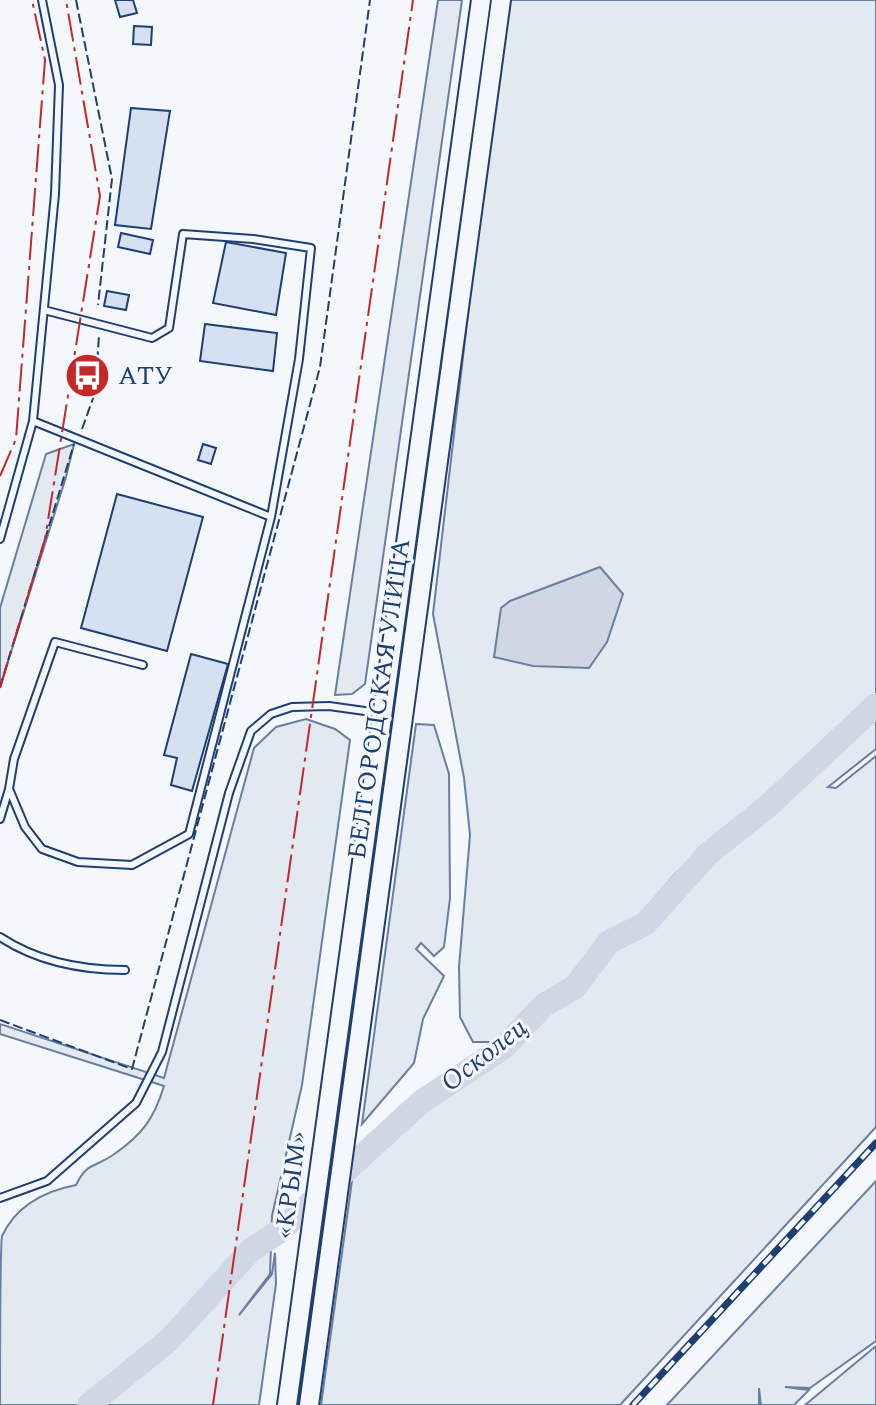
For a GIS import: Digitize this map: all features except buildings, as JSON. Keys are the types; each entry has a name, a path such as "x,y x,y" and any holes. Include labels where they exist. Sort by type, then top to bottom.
{"main road":[{"name":"БЕЛГОРОДСКАЯ УЛИЦА","path":"334,1061 481,0"},
{"name":"БЕЛГОРОДСКАЯ УЛИЦА","path":"309,1405 501,0"},
{"path":"382,714 402,717"},
{"name":"«КРЫМ»","path":"293,1365 334,1061"},
{"path":"287,1405 293,1365"}],"lane":[{"path":"0,539 33,421 55,194 59,85 42,0"},
{"path":"9,789 25,827 42,849 78,862 132,865 189,834 271,517 299,359 311,248 253,239 183,234 169,328 152,338 44,310"},
{"path":"33,421 271,517"},
{"path":"0,819 14,759 55,642 143,665"},
{"path":"0,1198 47,1181 136,1103 162,1052 229,793 251,731 271,714 292,707 329,706 382,714"},
{"path":"0,937 23,953 64,965 125,970"},
{"path":"293,1365 314,1366"}],"shaded area":[{"path":"438,0 462,0 365,684 352,694 335,695"},
{"path":"510,0 876,0 876,700 765,800 675,874 638,918 607,934 572,979 531,1005 496,1042 473,1042 460,1017 459,967 470,835 464,778 433,614 486,160"},
{"path":"74,444 0,687 0,608 46,454"},
{"path":"600,567 623,594 607,642 589,668 533,666 494,657 501,608 510,601"},
{"path":"876,710 876,749 828,787 836,788 876,756 876,1127 620,1405 321,1405 354,1166 423,1105 505,1050 546,1007 573,995 610,946 646,930 710,856 770,808"},
{"path":"306,719 335,729 350,740 302,1085 272,1216 270,1274 239,1315 272,1274 275,1253 276,1284 259,1405 0,1405 2,1236 23,1208 53,1191 76,1185 88,1169 132,1140 151,1117 164,1086 0,1034 0,1024 164,1078 254,748 276,727"},
{"path":"416,724 434,725 449,774 450,898 444,947 434,956 421,943 416,949 444,976 423,1019 414,1063 362,1124"},
{"path":"876,1181 876,1341 810,1388 785,1387 809,1390 794,1405 761,1405 759,1388 759,1405 667,1405"},
{"path":"876,1346 876,1405 805,1405"}],"waterway":[{"name":"Осколец","path":"89,1405 169,1340 251,1250 280,1231 421,1102 503,1048 544,1005 575,987 609,942 645,924 708,854 768,806 876,705"}],"railway":[{"path":"633,1405 876,1143"}],"fence":[{"path":"76,0 112,179 98,305"},
{"path":"0,1020 132,1069 320,367 370,0"},
{"path":"82,429 95,393 99,336"},
{"path":"0,687 74,444"}],"power":[{"path":"0,476 16,439 45,60 32,0"},
{"path":"0,688 45,539 100,196 66,0"},
{"path":"213,1405 413,0"}],"place":[{"name":"АТУ","path":"87,376"}]}
